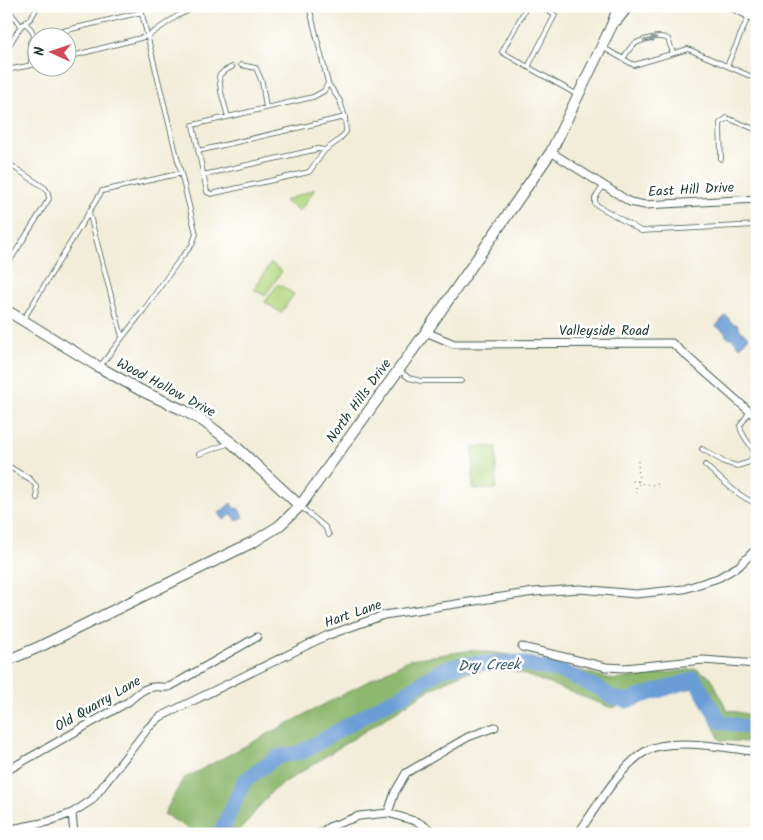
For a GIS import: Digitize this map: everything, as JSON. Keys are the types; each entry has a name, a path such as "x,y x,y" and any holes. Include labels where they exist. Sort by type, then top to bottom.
{"street":[{"path":"611,27 615,6"},
{"name":"North Hills Drive","path":"6,661 39,647 255,541 279,526 300,506 426,332 550,152 602,47 619,6"},
{"name":"North Hills Drive","path":"611,27 628,6"},
{"path":"733,6 753,16"},
{"name":"East Hill Drive","path":"550,152 630,202 645,205 757,199"},
{"name":"Wood Hollow Drive","path":"6,310 99,367 140,390 203,421 232,443 300,506"},
{"name":"Valleyside Road","path":"426,332 454,344 672,343 757,418"},
{"name":"Hart Lane","path":"6,830 47,822 72,813 92,800 148,728 160,716 326,636 384,616 534,592 580,589 636,594 684,588 718,578 739,566 757,548"},
{"name":"Old Quarry Lane","path":"6,771 128,702 146,689 154,686 167,688 257,637"},
{"path":"522,647 606,667 625,668 702,660 757,664"},
{"path":"388,813 406,773 468,737 495,727"},
{"path":"578,834 618,776 631,762 647,751 682,744 757,752"},
{"path":"72,813 74,834"},
{"path":"319,834 328,827 359,816 388,813 418,822 437,834"}],"lane":[{"path":"6,6 20,26"},
{"path":"6,50 20,26 31,18 38,6"},
{"path":"99,367 143,311 180,258 192,245 196,234 140,6"},
{"path":"78,54 148,36 177,16 198,6"},
{"path":"310,6 328,83 340,102 345,117 346,132 338,142 325,150 309,172 211,194 206,192 193,125 313,97 324,91 328,83"},
{"path":"527,6 502,52 578,95"},
{"path":"528,68 555,15 539,6"},
{"path":"76,28 142,12"},
{"path":"727,66 753,16"},
{"path":"25,23 30,28"},
{"path":"623,59 634,45 640,41 661,36 668,39 673,53"},
{"path":"602,47 634,65 688,49 757,79"},
{"path":"241,65 256,68 262,82 266,108"},
{"path":"6,70 28,66"},
{"path":"228,117 219,76 232,67"},
{"path":"198,151 345,117"},
{"path":"721,159 720,123 727,118 757,130"},
{"path":"203,175 318,149 325,150"},
{"path":"6,162 45,188 49,198 6,267"},
{"path":"23,320 102,191 182,173"},
{"path":"604,185 595,198 595,204 641,230 757,226"},
{"path":"89,212 122,338"},
{"path":"398,370 409,378 421,381 461,381"},
{"path":"702,449 724,462 737,466 750,462 753,456 752,447 743,436 740,426 750,411"},
{"path":"199,454 232,443"},
{"path":"6,465 30,479 36,486 37,498"},
{"path":"705,465 737,493 757,504"},
{"path":"300,506 325,527 329,535"}],"path":[{"path":"636,493 636,486 638,486 639,482 638,461"},
{"path":"632,481 653,485 658,484 659,491"}],"green space":[{"path":"315,189 300,211 284,201"},
{"path":"271,263 282,271 265,296 254,289"},
{"path":"278,284 294,294 281,313 265,302"},
{"path":"473,447 496,447 496,489 473,489"},
{"path":"474,650 531,658 615,680 696,669 711,677 727,710 757,716 757,743 720,740 695,688 656,695 612,708 505,668 463,673 429,690 273,790 237,834 198,834 164,814 183,779 410,659"}],"water":[{"path":"726,315 732,323 738,325 740,330 749,337 740,347 732,338 726,336 725,332 716,326"},
{"path":"231,503 235,509 238,508 244,517 237,521 232,514 224,520 219,513"}],"waterway":[{"name":"Dry Creek","path":"219,834 244,781 277,757 302,752 382,705 403,695 439,671 462,664 517,662 566,673 600,689 611,697 626,701 695,679 720,722 757,729"}]}
